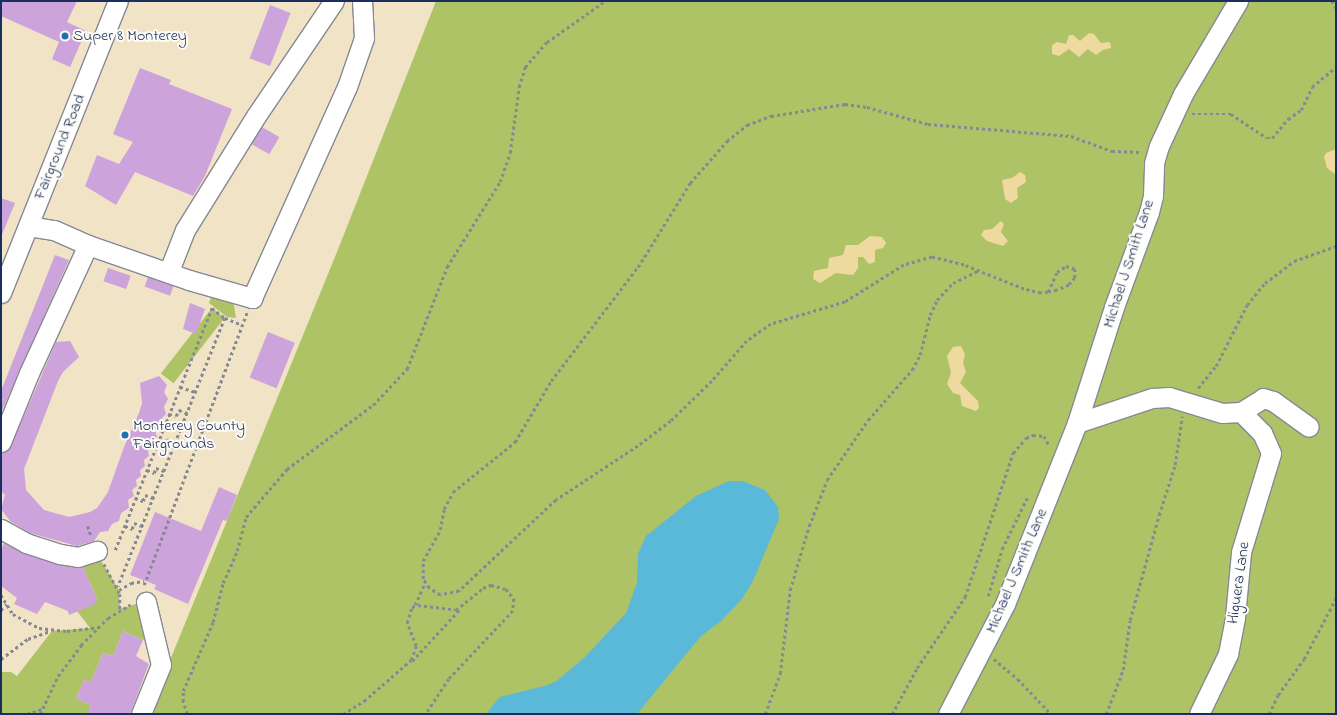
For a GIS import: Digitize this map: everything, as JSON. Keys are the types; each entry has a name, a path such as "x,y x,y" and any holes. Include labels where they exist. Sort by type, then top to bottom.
{"street":[{"name":"Fairground Road","path":"1,293 118,1"},
{"path":"169,271 185,230 256,116 334,1"},
{"path":"28,226 54,230 88,245 252,298 347,87 364,38 362,1"},
{"name":"Michael J Smith Lane","path":"948,714 983,650 1024,562 1078,423 1117,300 1149,212 1153,196 1154,163 1159,146 1190,81 1238,1"},
{"path":"1,442 29,373 88,245"},
{"path":"1078,423 1152,398 1169,396 1222,413 1241,412 1263,398 1273,401 1309,427"},
{"name":"Higuera Lane","path":"1199,714 1228,654 1235,617 1241,552 1271,453 1262,433 1241,412"},
{"path":"1,529 26,543 60,554 78,557 105,557"},
{"path":"141,714 161,665 146,602"}],"path":[{"path":"187,714 183,702 183,691 213,622 223,583 238,547 246,517 287,469 374,405 407,369 447,267 500,182 510,153 519,87 525,67 547,42 605,1"},
{"path":"1332,1 1336,8"},
{"path":"1185,117 1207,113 1231,114 1267,138 1272,138 1288,119 1301,110 1312,87 1336,67"},
{"path":"1048,292 1057,272 1066,266 1075,269 1075,278 1069,285 1048,292 1024,289 946,259 924,258 904,265 845,302 798,314 762,328 747,341 712,381 671,421 638,446 556,500 462,589 452,594 440,595 426,583 422,574 423,561 440,530 444,509 453,492 515,442 551,381 638,267 690,183 727,141 747,125 771,116 845,104 867,107 939,125 995,128 1070,136 1120,152 1138,152 1159,146"},
{"path":"1106,714 1123,670 1130,620 1158,515 1175,465 1186,401 1216,366 1240,316 1260,288 1294,261 1336,246"},
{"path":"765,714 780,674 790,590 809,526 827,480 868,420 912,370 920,355 930,315 936,300 961,278 979,271"},
{"path":"40,714 69,661 98,627 120,610 146,602 144,581 252,298"},
{"path":"120,610 118,589 107,569 105,557 124,526 212,308 225,318 242,325"},
{"path":"118,589 225,318"},
{"path":"180,387 195,392"},
{"path":"169,414 176,416 179,410 187,413"},
{"path":"892,714 917,668 965,597 1013,453 1026,438 1040,434 1048,442 1048,452"},
{"path":"158,443 165,446 167,440 175,442"},
{"path":"147,470 154,473 156,468 164,471"},
{"path":"136,498 143,501 145,495 153,498"},
{"path":"987,600 1002,549 1029,495"},
{"path":"124,526 132,529 134,522 142,526"},
{"path":"105,557 107,569"},
{"path":"118,589 125,585 144,581"},
{"path":"404,668 410,660 416,646 407,623 410,611 415,606 426,583"},
{"path":"343,714 364,701 404,668 483,588 491,585 506,588 512,594 515,605 509,617 449,679 426,714"},
{"path":"1,595 19,619 52,631"},
{"path":"1269,714 1278,695 1304,659 1336,598"},
{"path":"415,606 456,610 468,603"},
{"path":"1,610 7,604"},
{"path":"1,660 28,639 52,631 98,627"},
{"path":"983,650 1018,679 1051,714"},
{"path":"27,714 42,709"}],"green space":[{"path":"436,1 1336,1 1336,714 148,714 337,252"},
{"path":"213,293 233,300 236,318 227,317 209,303"},
{"path":"212,308 225,318 174,383 161,373"},
{"path":"100,559 119,590 120,609 139,603 148,638 143,640 123,631 113,656 103,653 91,682 84,680 76,699 91,705 88,714 1,714 1,672 11,672 17,676 52,631 90,628 77,611 97,599 83,567"}],"sand":[{"path":"1089,33 1094,34 1101,43 1110,42 1111,48 1103,50 1096,55 1088,49 1079,57 1069,49 1059,56 1052,54 1052,45 1057,42 1066,44 1069,35 1073,35 1080,41"},
{"path":"1336,149 1336,175 1327,168 1324,157 1326,153"},
{"path":"1020,172 1025,175 1026,182 1017,188 1018,198 1011,203 1005,199 1002,180 1012,178"},
{"path":"1001,221 1004,224 1001,232 1008,241 1003,246 987,241 981,235 984,230 992,229"},
{"path":"870,236 882,237 886,243 883,248 875,250 875,262 869,264 863,257 858,257 858,268 853,275 836,273 820,283 813,279 814,271 828,268 829,258 843,255 846,245 858,245"},
{"path":"961,346 965,354 963,363 966,372 960,383 978,401 979,408 976,411 962,406 960,395 953,393 947,384 951,373 947,356 953,347"}],"water":[{"path":"729,481 742,481 765,490 778,507 779,519 753,581 742,599 721,621 701,636 637,714 486,714 500,697 548,685 558,680 585,657 626,613 637,583 638,554 646,536 696,496"}],"building":[{"name":"Super 8 Monterey","path":"1,1 77,1 67,22 86,31 70,67 52,59 59,42 1,16"},
{"path":"270,5 291,13 270,66 250,58"},
{"path":"140,68 171,80 169,84 232,109 205,176 193,196 135,172 116,205 85,186 97,155 119,164 133,142 113,134"},
{"path":"262,127 279,137 269,154 252,144"},
{"path":"1,198 15,203 1,237"},
{"path":"55,255 69,260 1,413 1,391"},
{"path":"108,268 131,276 126,289 103,281"},
{"path":"148,277 173,286 170,296 145,286"},
{"path":"190,303 205,309 196,334 183,329"},
{"path":"268,332 295,343 277,388 250,377"},
{"path":"70,341 79,357 63,372 58,381 24,469 26,490 44,510 69,517 90,512 97,508 108,492 124,447 139,413 142,403 140,383 159,376 167,385 164,392 168,399 164,407 166,414 160,420 161,427 155,430 157,437 151,440 153,446 148,451 149,456 144,460 145,466 140,470 141,476 136,480 137,486 132,490 134,496 128,500 129,508 121,513 119,521 112,524 108,531 100,532 94,541 77,546 30,533 10,521 1,509 5,495 1,491 1,453 11,446 56,342"},
{"path":"219,487 237,495 227,521 223,520 188,604 154,589 156,585 130,575 155,512 201,531"},
{"path":"4,543 23,553 57,564 83,567 97,599 95,604 69,615 68,611 45,602 37,614 14,604 17,598 1,586 1,550"},
{"path":"123,631 143,640 136,656 149,664 130,714 87,714 91,705 76,699 84,680 91,682 103,653 113,656"}],"place":[{"name":"Super 8 Monterey","path":"65,36"},
{"name":"Monterey County Fairgrounds","path":"125,435"}]}
